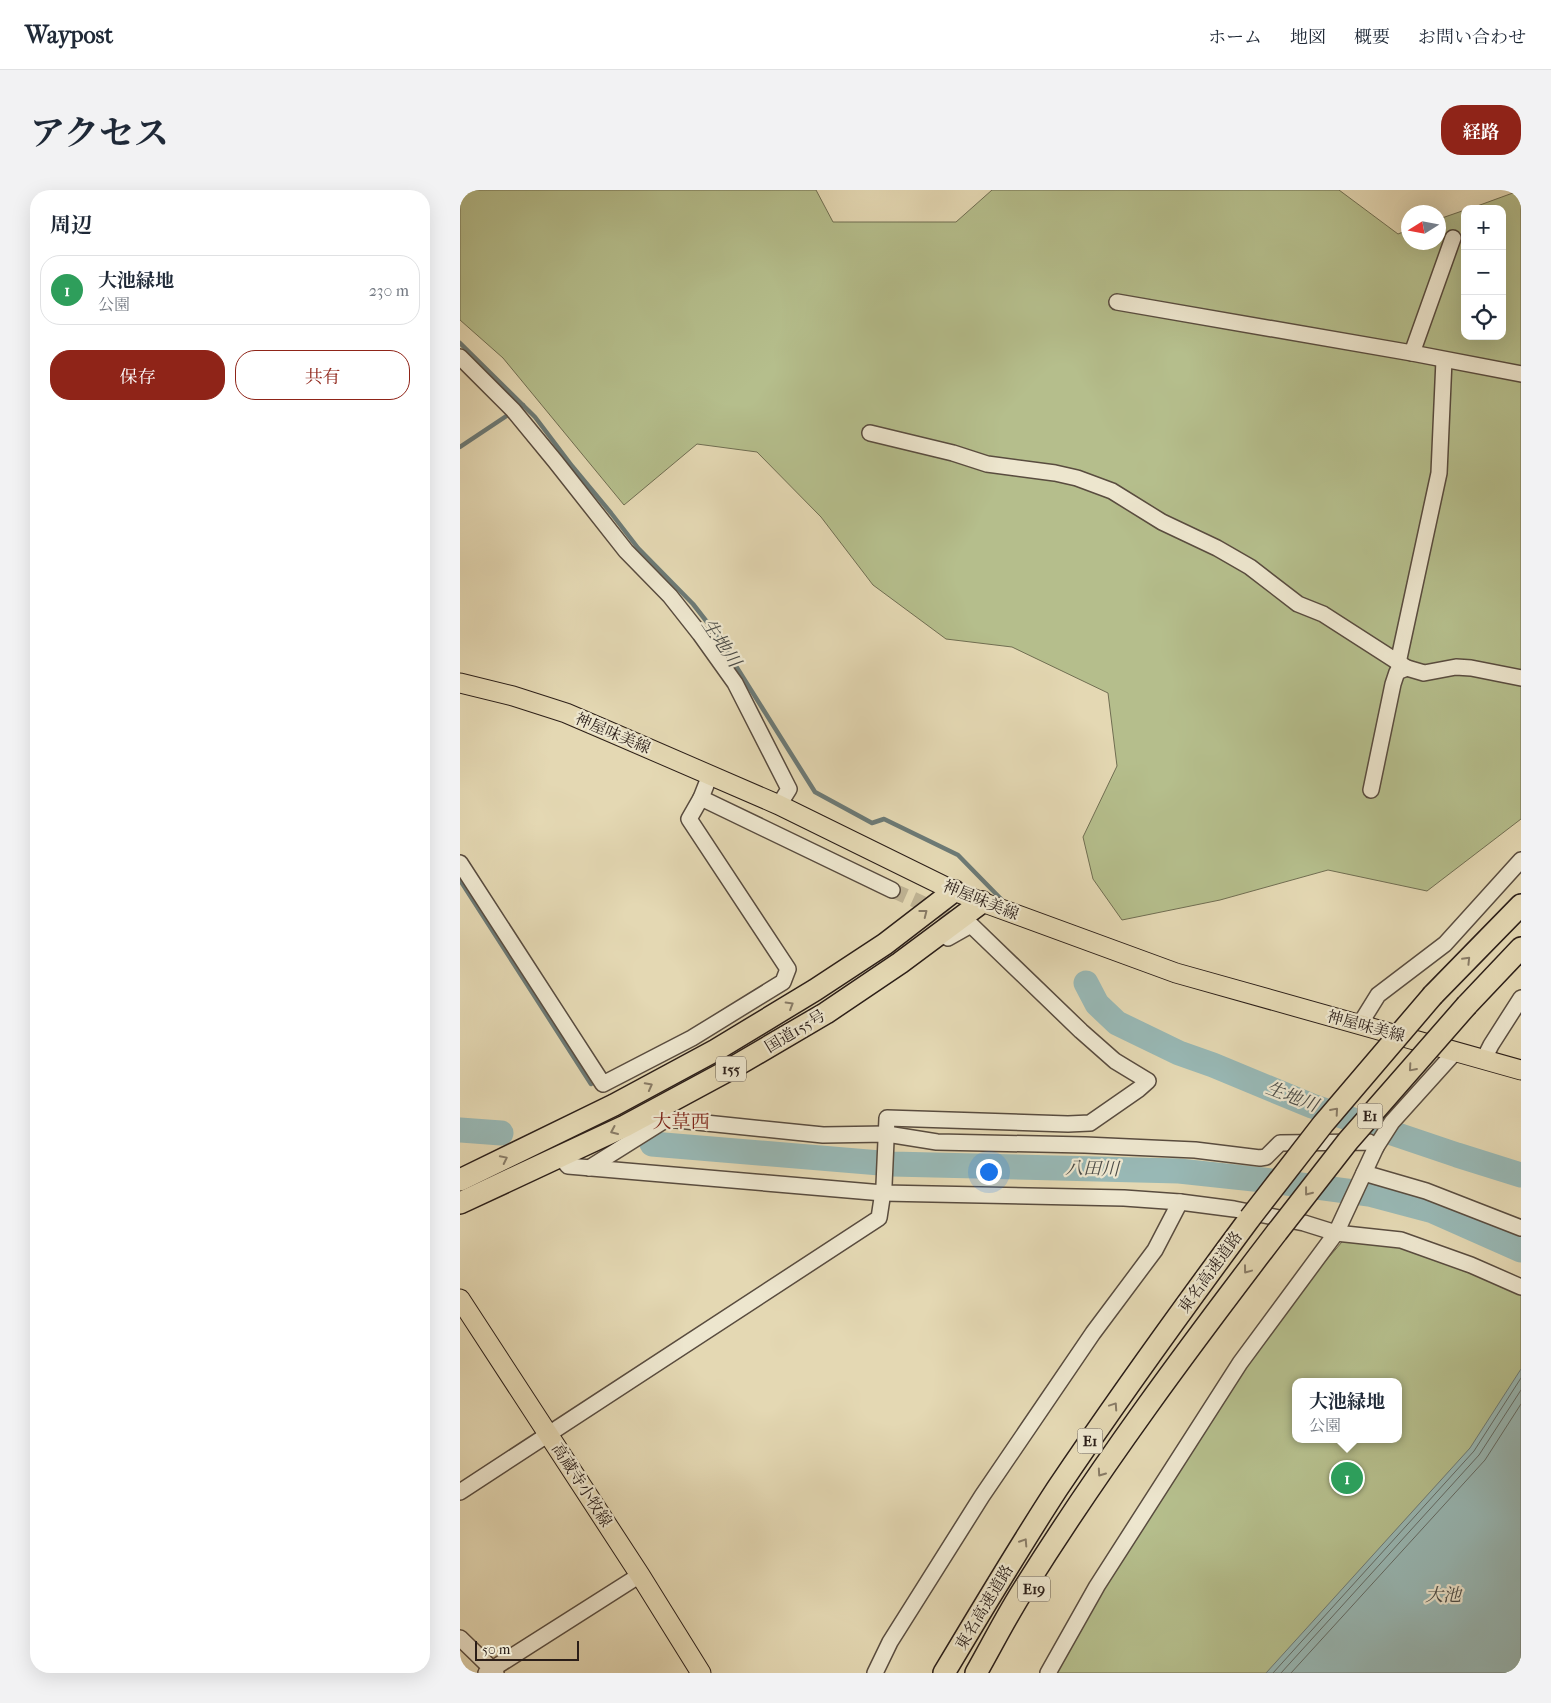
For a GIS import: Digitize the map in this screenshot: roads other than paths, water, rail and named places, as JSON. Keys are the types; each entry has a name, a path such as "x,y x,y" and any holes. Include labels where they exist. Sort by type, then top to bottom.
{"highway":[{"name":"国道155号","path":"460,1180 614,1105 716,1050 815,990 884,944 954,891"},
{"name":"国道155号","path":"460,1203 559,1155 625,1126 657,1117 826,1012 900,963 982,902"},
{"name":"東名高速道路","path":"944,1673 1004,1573 1063,1482 1155,1347 1250,1218 1324,1124 1434,995 1521,905"},
{"name":"東名高速道路","path":"976,1673 1024,1589 1079,1504 1177,1363 1348,1141 1467,1005 1521,948"},
{"name":"E19","path":"990,1673 1079,1504"}],"main road":[{"name":"神屋味美線","path":"460,683 513,696 566,713 779,805 954,891 1176,973 1521,1070"},
{"name":"高蔵寺小牧線","path":"460,1299 640,1575 701,1673"}],"street":[{"path":"1412,353 1454,238"},
{"path":"1117,302 1412,353 1521,374"},
{"path":"460,357 512,410 626,550 670,596 735,683 789,790 779,805"},
{"path":"1371,790 1393,684 1397,672 1403,665 1439,473 1444,360"},
{"path":"870,432 954,453 988,464 1056,472 1112,491 1162,522 1250,566 1298,604 1322,614 1403,665 1424,673 1456,667 1471,668 1521,678"},
{"path":"460,863 603,1084 692,1038 783,982 788,969 689,819 701,798 710,775"},
{"path":"701,798 892,890"},
{"path":"1360,1024 1378,995 1445,944 1521,860"},
{"path":"460,1492 879,1218 884,1189 887,1118 1068,1124 1090,1123 1139,1090 1148,1081 1115,1061 1081,1031 971,925 960,930 869,995 728,1082 657,1117 588,1168"},
{"path":"1484,1059 1521,998"},
{"path":"1048,1673 1096,1586 1240,1363 1336,1233 1376,1147 1392,1122 1456,1051"},
{"path":"657,1117 823,1135 887,1137 937,1142 1085,1145 1194,1150 1260,1158 1266,1157 1280,1143 1369,1142 1376,1147"},
{"path":"559,1155 568,1166 588,1168 884,1189 1124,1198 1180,1202 1234,1209 1304,1223 1336,1233 1401,1240 1471,1265 1521,1287"},
{"path":"1364,1173 1426,1191 1521,1228"},
{"path":"875,1673 890,1642 982,1496 1093,1333 1155,1250 1180,1202"},
{"path":"460,1638 491,1672 640,1575"}],"water":[{"name":"大池","path":"1521,1369 1521,1673 1266,1673 1470,1448"}],"waterway":[{"name":"生地川","path":"460,343 535,417 638,548 693,604 714,631 815,792 872,823 884,819 958,855 1002,900"},
{"path":"460,447 523,405"},
{"path":"460,880 591,1084"},
{"name":"生地川","path":"1086,983 1097,1004 1117,1023 1179,1053 1312,1106 1521,1175"},
{"name":"八田川","path":"460,1130 501,1133"},
{"name":"八田川","path":"652,1144 892,1164 1179,1171 1263,1180 1369,1194 1433,1211 1521,1250"}],"tunnel":[{"path":"892,890 965,922"}],"place":[{"name":"大池緑地","path":"1347,1478"}],"district":[{"name":"大草西","path":"681,1122"}]}
